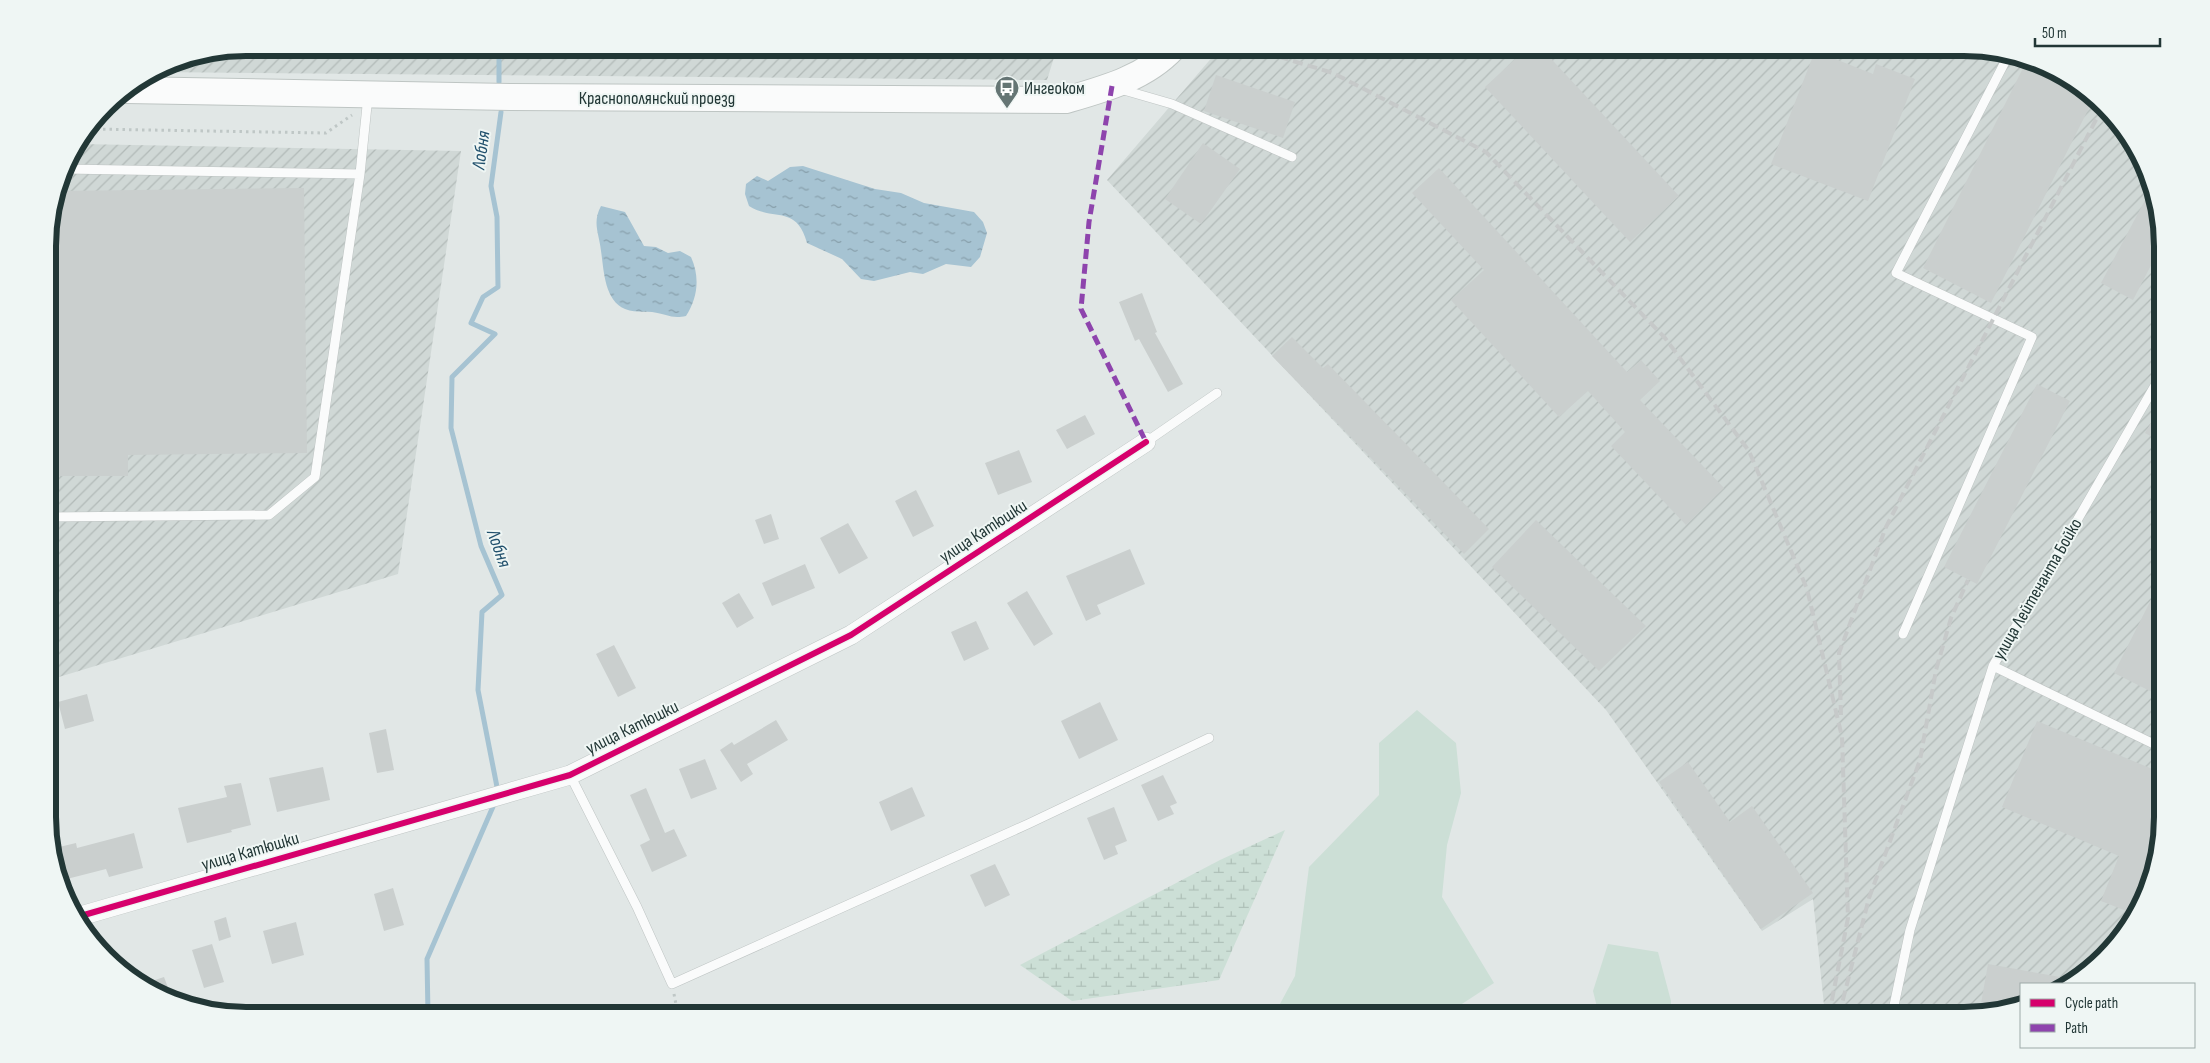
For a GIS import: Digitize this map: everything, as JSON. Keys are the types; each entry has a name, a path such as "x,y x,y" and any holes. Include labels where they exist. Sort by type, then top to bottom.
{"main road":[{"name":"Краснополянский проезд","path":"138,90 367,99 511,97 1066,100 1112,86 1144,70 1162,56"}],"street":[{"name":"улица Катюшки","path":"84,915 570,774 851,635 1146,442"}],"lane":[{"path":"1903,634 2032,337 1896,273 2005,61"},
{"path":"1112,86 1172,104 1292,157"},
{"path":"56,517 269,515 315,477 360,174 367,99"},
{"path":"73,169 360,174"},
{"name":"улица Лейтенанта Бойко","path":"2154,387 1993,666 2154,744"},
{"path":"1146,442 1217,393"},
{"path":"1894,1007 1910,930 1993,666"},
{"path":"570,774 637,907 672,984 1028,824 1208,738"}],"path":[{"path":"97,129 326,133 367,99"},
{"path":"672,984 676,1007"}],"shaded area":[{"path":"246,56 1054,56 1047,80 171,72 185,66 209,60"},
{"path":"1213,56 1964,56 2001,60 2025,66 2069,88 2089,103 2107,121 2122,141 2134,162 2144,185 2150,209 2154,246 2154,817 2150,854 2144,878 2122,922 2107,942 2089,960 2059,981 2055,983 2020,983 2020,998 2001,1003 1964,1007 1824,1007 1813,899 1762,931 1606,710 1107,180"},
{"path":"86,144 461,151 398,574 56,678 56,246 60,209 66,185"}],"green space":[{"path":"1417,710 1456,743 1461,793 1447,845 1442,897 1494,983 1457,1007 1278,1007 1295,976 1309,867 1379,795 1379,743"},
{"path":"1285,830 1219,980 1072,1001 1020,965 1220,860"},
{"path":"1608,944 1658,952 1671,1007 1597,1007 1593,991"}],"water":[{"path":"803,166 875,189 901,193 924,203 974,212 983,222 987,233 980,257 971,267 946,264 923,274 910,272 874,281 861,279 842,259 807,243 797,223 790,218 758,211 749,206 745,194 746,184 757,176 768,181 790,167"},
{"path":"601,206 625,212 644,246 656,247 668,253 680,251 691,257 697,279 693,302 686,316 673,317 652,312 628,310 618,305 613,299 606,284 597,228 598,212"}],"building":[{"path":"1518,56 1548,56 1679,196 1630,242 1485,87"},
{"path":"1813,56 1828,56 1873,74 1876,64 1915,79 1868,201 1771,164"},
{"path":"2024,66 2059,82 2091,105 1991,303 1923,268"},
{"path":"1216,75 1295,102 1283,138 1204,111"},
{"path":"1203,143 1240,169 1201,224 1165,199"},
{"path":"1439,168 1627,372 1641,360 1660,381 1640,400 1724,488 1686,525 1611,446 1625,432 1588,391 1559,417 1451,300 1484,270 1412,193"},
{"path":"304,188 307,453 128,455 128,476 56,476 56,246 60,209 65,191"},
{"path":"2147,197 2152,222 2154,260 2133,300 2101,283"},
{"path":"1142,293 1157,332 1155,333 1183,384 1168,392 1139,339 1135,341 1119,302"},
{"path":"1292,337 1323,368 1328,364 1489,529 1464,554 1272,356"},
{"path":"2037,384 2070,401 1977,584 1944,567"},
{"path":"1085,415 1095,434 1067,449 1056,430"},
{"path":"2154,417 2154,438 2145,433"},
{"path":"1019,450 1032,482 998,495 985,463"},
{"path":"916,490 934,526 913,537 895,501"},
{"path":"771,514 779,539 764,544 755,520"},
{"path":"1536,520 1646,626 1599,671 1492,567"},
{"path":"848,523 868,558 839,574 820,538"},
{"path":"1130,549 1145,584 1097,605 1101,614 1086,621 1066,576"},
{"path":"805,564 815,588 772,606 762,583"},
{"path":"1027,591 1053,634 1034,646 1007,603"},
{"path":"739,593 754,618 737,628 722,603"},
{"path":"2154,594 2154,693 2114,673"},
{"path":"976,621 989,649 964,661 951,632"},
{"path":"614,645 636,688 618,697 596,654"},
{"path":"87,694 94,721 65,729 58,702"},
{"path":"1100,702 1118,740 1079,759 1061,721"},
{"path":"776,720 788,740 747,764 753,774 741,782 720,750 732,742 734,745"},
{"path":"2037,721 2154,770 2154,817 2150,854 2144,878 2128,912 2101,901 2119,856 2002,807"},
{"path":"386,729 394,770 377,773 369,733"},
{"path":"705,759 717,789 691,799 679,769"},
{"path":"1688,762 1730,822 1752,806 1813,893 1761,929 1659,782"},
{"path":"323,767 330,800 277,812 269,778"},
{"path":"1163,775 1177,803 1170,806 1174,814 1158,821 1141,785"},
{"path":"241,783 251,825 231,830 232,832 187,843 178,808 227,797 224,786"},
{"path":"912,787 925,816 891,831 879,802"},
{"path":"646,788 665,833 674,829 687,856 652,872 640,845 650,840 630,795"},
{"path":"1114,807 1127,841 1115,846 1118,854 1104,860 1087,818"},
{"path":"134,833 143,868 109,877 106,869 66,879 59,847 76,843 77,848"},
{"path":"995,864 1010,895 985,907 970,875"},
{"path":"393,888 404,925 384,931 374,894"},
{"path":"226,917 231,937 219,941 214,921"},
{"path":"296,922 304,955 272,964 263,931"},
{"path":"212,944 224,982 204,988 192,950"},
{"path":"1988,964 2060,977 2059,981 2055,983 2020,983 2020,998 1981,1006"},
{"path":"164,977 169,990 162,987 151,981"}],"waterway":[{"name":"Лобня","path":"499,56 499,82"},
{"name":"Лобня","path":"498,792 478,690 482,612 502,595 481,546 451,428 452,377 495,334 471,323 483,297 498,287 497,217 491,186 501,112"},
{"name":"Лобня","path":"428,1007 427,959 495,802"}],"railway":[{"path":"1277,56 1333,73 1486,152 1665,338 1749,451 1807,589 1842,737 1848,918 1831,1007"},
{"path":"1841,715 1839,653 1886,527 2099,113"},
{"path":"1841,1007 1869,898 1920,760 1936,670 1951,618 1968,580"}],"marked path":[{"path":"1112,86 1089,222 1081,309 1146,442"}],"cycle path":[{"path":"84,915 570,775 851,635 1146,442"}],"place":[{"name":"Ингеоком","path":"1007,109"}]}
